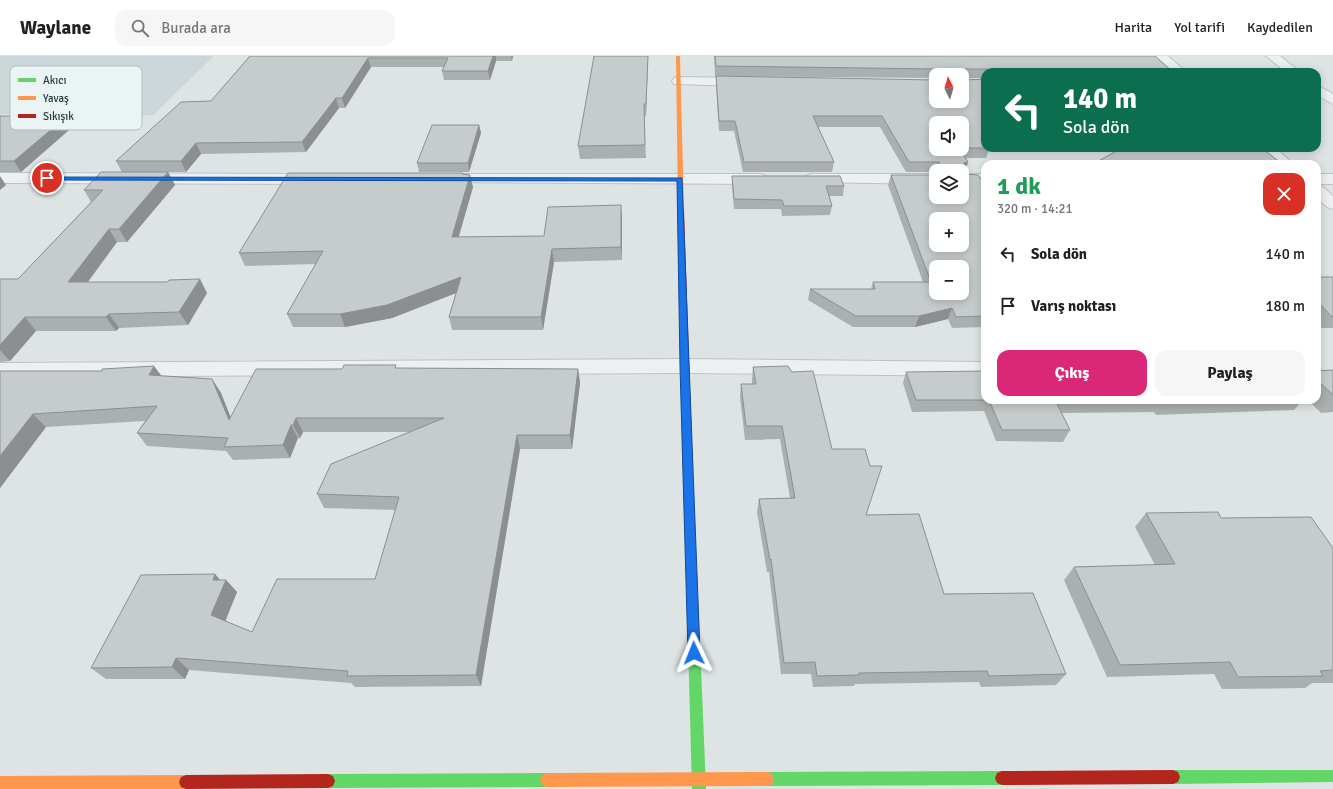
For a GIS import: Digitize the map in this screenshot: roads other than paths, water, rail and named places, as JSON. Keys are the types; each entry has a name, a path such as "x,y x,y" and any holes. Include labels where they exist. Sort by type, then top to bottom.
{"street":[{"path":"678,56 684,366 699,785"},
{"path":"1161,56 1175,68"},
{"path":"1272,56 1288,68"},
{"path":"678,81 756,82"},
{"path":"1321,92 1333,100"},
{"path":"1272,152 1282,160"},
{"path":"0,178 327,179"},
{"path":"430,179 776,179"},
{"path":"800,179 929,179"},
{"path":"969,179 981,179"},
{"path":"1321,179 1333,179"},
{"path":"1321,194 1333,204"},
{"path":"0,370 684,366 981,369"},
{"path":"0,783 699,785 1192,783 1333,776"}]}
